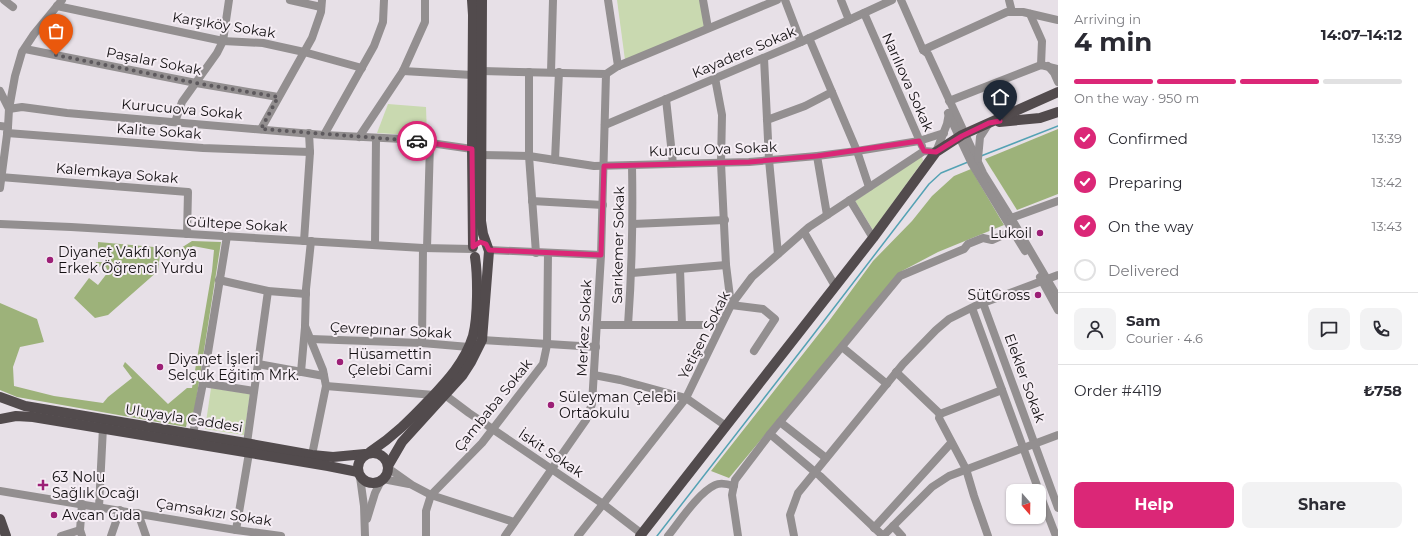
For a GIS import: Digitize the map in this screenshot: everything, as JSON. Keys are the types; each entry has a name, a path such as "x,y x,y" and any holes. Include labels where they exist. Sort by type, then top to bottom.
{"main road":[{"path":"472,0 477,73 481,155 481,221 488,250 482,340 462,376 402,442 382,480 377,483 368,483 359,475 358,462 401,429 434,395 454,373 463,360 473,336 477,281 474,251 472,149 477,73 482,0"},
{"path":"641,535 873,238 936,152 962,136 1058,92"},
{"path":"989,123 1040,118 1058,112"},
{"path":"474,251 480,242 488,250"},
{"path":"474,251 482,259 488,250"},
{"name":"Uluyayla Caddesi","path":"0,397 25,406 193,434 328,466 359,475"},
{"name":"Uluyayla Caddesi","path":"0,419 16,416 33,417 248,448 333,457 368,453"},
{"path":"368,453 375,452 384,457 388,467"},
{"path":"0,519 6,536"}],"street":[{"path":"4,0 13,7"},
{"path":"175,122 182,102 217,53 223,41 230,0"},
{"path":"261,129 312,38 322,3 290,0"},
{"path":"324,135 374,46 383,22 384,0"},
{"path":"359,137 403,71 425,22 425,0"},
{"path":"553,0 555,160"},
{"path":"608,0 618,66"},
{"path":"703,0 708,28"},
{"path":"403,71 477,73 555,72 606,74 618,66 777,0"},
{"path":"785,0 832,92 857,151 869,187"},
{"path":"841,0 849,20"},
{"name":"Kayadere Sokak","path":"605,125 764,58 892,0"},
{"path":"901,0 924,50 928,54 949,101 979,177 1012,231 1058,298"},
{"path":"1009,0 1012,12"},
{"path":"0,188 5,128 16,76 24,49 34,34 60,3"},
{"name":"Karşıköy Sokak","path":"60,3 223,41 263,43 304,52 362,68"},
{"path":"924,50 1007,12 1022,12 1058,20"},
{"name":"Narılıova Sokak","path":"864,13 929,161"},
{"path":"1030,14 1042,41 1044,66"},
{"name":"Paşalar Sokak","path":"24,49 196,83 278,97"},
{"path":"924,50 923,56 949,113 983,173 1011,218 1045,280 1058,310"},
{"path":"764,58 769,160 778,254"},
{"path":"949,101 1044,66 1058,69"},
{"path":"1044,66 1054,73 1058,82"},
{"path":"529,72 528,156 536,252"},
{"name":"Merkez Sokak","path":"505,536 586,420 592,404 601,255 606,74"},
{"path":"715,78 722,115 721,163 725,220 726,265 731,304 764,309 775,319 754,351"},
{"path":"0,91 9,109"},
{"path":"767,120 805,106 832,92"},
{"path":"666,99 673,164"},
{"name":"Kurucuova Sokak","path":"9,109 22,107 67,113 324,135 403,139 472,149"},
{"path":"924,151 936,152 944,133 949,113"},
{"path":"978,162 980,137 989,123"},
{"name":"Kalite Sokak","path":"5,128 203,148 310,152"},
{"path":"301,372 305,326 308,241 309,133"},
{"name":"Kurucu Ova Sokak","path":"481,155 528,156 594,166 749,162 857,151 919,141 944,133"},
{"path":"375,245 376,138"},
{"path":"422,343 430,142"},
{"name":"Yetişen Sokak","path":"578,536 686,398 731,304 752,277 804,232 827,215 924,151"},
{"path":"817,156 827,215"},
{"name":"Sarıkemer Sokak","path":"628,325 632,273 632,165"},
{"name":"Kalemkaya Sokak","path":"0,177 188,192 187,234"},
{"path":"850,200 873,238"},
{"path":"532,201 603,205"},
{"path":"1011,218 1058,201"},
{"path":"633,224 725,220"},
{"name":"Gültepe Sokak","path":"0,224 474,251"},
{"path":"738,536 732,495 735,480 770,434 900,276 964,250 968,244 984,238 992,240 1012,231"},
{"path":"804,232 835,286"},
{"path":"193,434 204,383 227,236"},
{"path":"488,250 601,255"},
{"name":"Çambaba Sokak","path":"426,536 426,511 431,495 482,443 543,364 547,345 548,253"},
{"path":"632,273 726,265"},
{"path":"680,269 682,325"},
{"path":"794,536 790,516 798,493 896,372 936,330 950,319 972,308 1058,276"},
{"path":"219,280 268,291 306,294"},
{"path":"236,530 268,291"},
{"name":"Elekler Sokak","path":"984,303 1057,504"},
{"name":"Elekler Sokak","path":"972,308 1036,484"},
{"path":"597,324 720,325"},
{"path":"305,326 324,376 326,386 312,455"},
{"name":"Çevrepınar Sokak","path":"311,339 422,343 468,347"},
{"path":"482,340 596,347"},
{"path":"842,347 887,384"},
{"path":"258,364 324,376"},
{"path":"896,372 940,414 939,418 966,470 988,536"},
{"path":"594,375 620,380 686,398 726,426"},
{"path":"204,383 254,391"},
{"path":"326,386 434,395"},
{"path":"940,414 1002,390"},
{"name":"İskit Sokak","path":"445,395 492,430 603,504 641,535"},
{"path":"780,422 826,458"},
{"path":"99,507 103,428"},
{"path":"770,434 820,476 874,528 885,535 932,487 949,476 1058,435"},
{"path":"874,528 951,442"},
{"path":"388,467 412,485 431,495 514,522"},
{"path":"359,475 365,536"},
{"path":"365,524 375,493 382,480 412,485"},
{"path":"668,536 695,502 709,490 716,485 724,483 734,486"},
{"name":"Çamsakızı Sokak","path":"0,491 281,536"},
{"path":"61,536 81,533 82,504"},
{"path":"111,536 120,510"},
{"name":"Elekler Sokak","path":"1046,510 1056,536"},
{"path":"138,513 146,536"},
{"path":"893,526 902,536"}],"green space":[{"path":"617,0 700,0 704,27 625,60"},
{"path":"388,104 426,107 427,136 377,133"},
{"path":"1058,129 1058,194 1017,210 985,159"},
{"path":"922,156 923,161 873,230 855,201"},
{"path":"971,169 1004,225 938,252 902,271 729,478 711,471 829,321 873,261 912,221 932,196 954,176"},
{"path":"192,241 221,242 192,427 187,422 186,427 17,397 0,390 0,303 37,319 44,342 20,347 13,367 14,386 54,396 103,403 108,397 132,378 123,366 125,362 168,404 187,388 192,388 212,271 214,250 193,246 182,254 160,255 158,271 108,315 95,318 74,298 89,278 98,285 108,272 106,267 95,266 96,262 105,262 106,258 98,257 98,242 181,248"},
{"path":"211,388 250,394 244,435 205,429"}],"waterway":[{"path":"981,156 1058,126"},
{"path":"657,536 929,184 941,173 968,162"}],"way so far":[{"path":"56,55 196,83 278,97 261,129 417,141"}],"place":[{"name":"Lukoil","path":"1040,233"},
{"name":"Diyanet Vakfı Konya Erkek Öğrenci Yurdu","path":"50,260"},
{"name":"SütGross","path":"1038,295"},
{"name":"Hüsamettin Çelebi Cami","path":"340,362"},
{"name":"Diyanet İşleri Selçuk Eğitim Mrk.","path":"160,367"},
{"name":"Süleyman Çelebi Ortaokulu","path":"551,405"},
{"name":"63 Nolu Sağlık Ocağı","path":"43,485"},
{"name":"Avcan Gıda","path":"54,515"}],"route":[{"path":"417,141 446,144 472,149 473,247 475,244 483,242 488,246 489,250 601,255 604,166 749,162 817,156 919,141 924,151 936,152 948,143 962,136 989,123 1000,121"}]}
